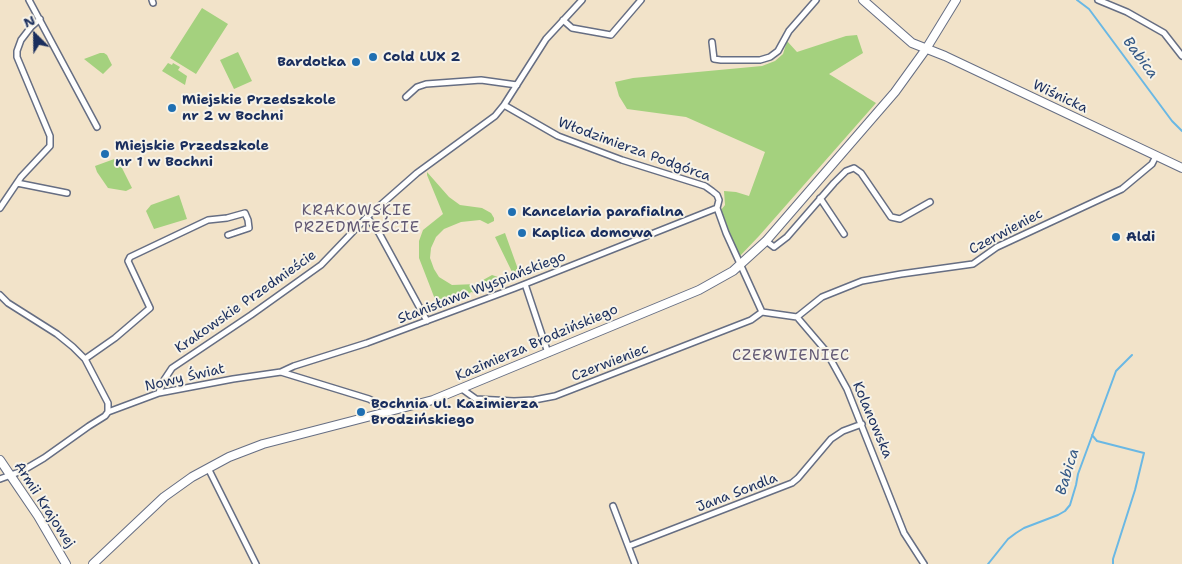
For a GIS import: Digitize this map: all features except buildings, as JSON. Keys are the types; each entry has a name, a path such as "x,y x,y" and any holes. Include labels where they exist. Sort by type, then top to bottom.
{"main road":[{"name":"Wiśnicka","path":"863,0 912,43 1182,168"},
{"name":"Kazimierza Brodzińskiego","path":"93,564 164,497 208,468 229,457 263,444 424,403 699,290 716,281 740,265 766,241 895,92 926,49 956,0"},
{"name":"Armii Krajowej","path":"0,460 38,516 66,564"}],"street":[{"path":"29,0 97,127"},
{"name":"Krakowskie Przedmieście","path":"159,393 162,382 172,368 321,265 367,217 417,173 494,116 517,85 546,39 582,0"},
{"path":"563,20 572,28 611,35 641,0"},
{"path":"712,42 714,59 760,60 770,57 778,51 790,31 816,0"},
{"path":"1098,0 1127,12 1164,33 1182,56"},
{"path":"0,208 17,183 47,150 51,142 17,56 21,40 40,19"},
{"path":"406,97 417,87 426,84 481,80 517,85"},
{"name":"Włodzimierza Podgórca","path":"504,104 558,136 622,160 705,186 717,195 719,200 717,208 740,265"},
{"name":"Czerwieniec","path":"797,317 822,297 862,281 973,264 997,246 1122,189 1152,164 1156,156"},
{"path":"766,241 774,247 787,237 840,177 854,168 861,173 891,216 900,219 930,202"},
{"path":"17,183 67,193"},
{"path":"820,198 844,234"},
{"name":"Stanisława Wyspiańskiego","path":"281,372 427,321 717,208"},
{"path":"85,359 115,338 150,308 128,261 130,257 208,220 227,218 245,213 249,228 228,235"},
{"path":"367,217 379,233 427,321"},
{"path":"740,265 762,312 797,317"},
{"path":"525,284 548,353"},
{"path":"0,296 73,346 85,359 108,403 108,412"},
{"name":"Czerwieniec","path":"462,389 476,398 514,401 555,396 751,320 762,312"},
{"name":"Kolanowska","path":"797,317 826,351 848,389 904,533 924,564"},
{"name":"Nowy Świat","path":"0,479 22,471 44,458 108,412 159,393 281,372 369,399 384,407 385,414"},
{"name":"Jana Sondla","path":"629,546 792,484 831,439 843,431 862,424"},
{"path":"208,468 256,564"},
{"path":"613,506 635,564"}],"green space":[{"path":"202,8 228,24 196,74 170,58"},
{"path":"857,35 863,53 829,74 876,103 739,257 721,210 725,205 724,191 749,196 765,152 686,117 627,109 619,96 615,82 633,78 762,66 775,61 783,54 787,41 797,52 846,36"},
{"path":"238,52 252,81 234,89 220,60"},
{"path":"100,53 107,55 112,65 103,74 84,59"},
{"path":"168,63 172,65 173,63 180,67 178,70 187,76 185,85 162,71"},
{"path":"117,158 132,188 126,191 108,188 95,166"},
{"path":"427,172 449,197 460,205 482,208 491,213 494,218 494,221 488,224 480,220 461,222 444,229 436,237 431,248 430,258 439,277 452,285 476,284 492,275 498,277 503,282 476,293 471,292 466,297 438,307 419,258 419,241 423,230 443,214"},
{"path":"179,195 187,219 154,229 146,211 151,205"},
{"path":"505,233 519,272 514,276 495,237"}],"waterway":[{"name":"Babica","path":"1077,0 1089,9 1172,121 1182,131"},
{"name":"Babica","path":"988,564 1008,539 1016,533 1058,515 1070,505 1078,474 1116,371 1132,355"},
{"path":"1092,435 1097,441 1144,453 1113,564"}],"place":[{"name":"Cold LUX 2","path":"373,57"},
{"name":"Bardotka","path":"356,62"},
{"name":"Miejskie Przedszkole nr 2 w Bochni","path":"172,108"},
{"name":"Miejskie Przedszkole nr 1 w Bochni","path":"105,154"},
{"name":"Kancelaria parafialna","path":"512,212"},
{"name":"Kaplica domowa","path":"522,233"},
{"name":"Aldi","path":"1116,237"},
{"name":"Bochnia ul. Kazimierza Brodzińskiego","path":"361,412"}],"district":[{"name":"KRAKOWSKIE PRZEDMIEŚCIE","path":"357,220"},
{"name":"CZERWIENIEC","path":"791,356"}]}
